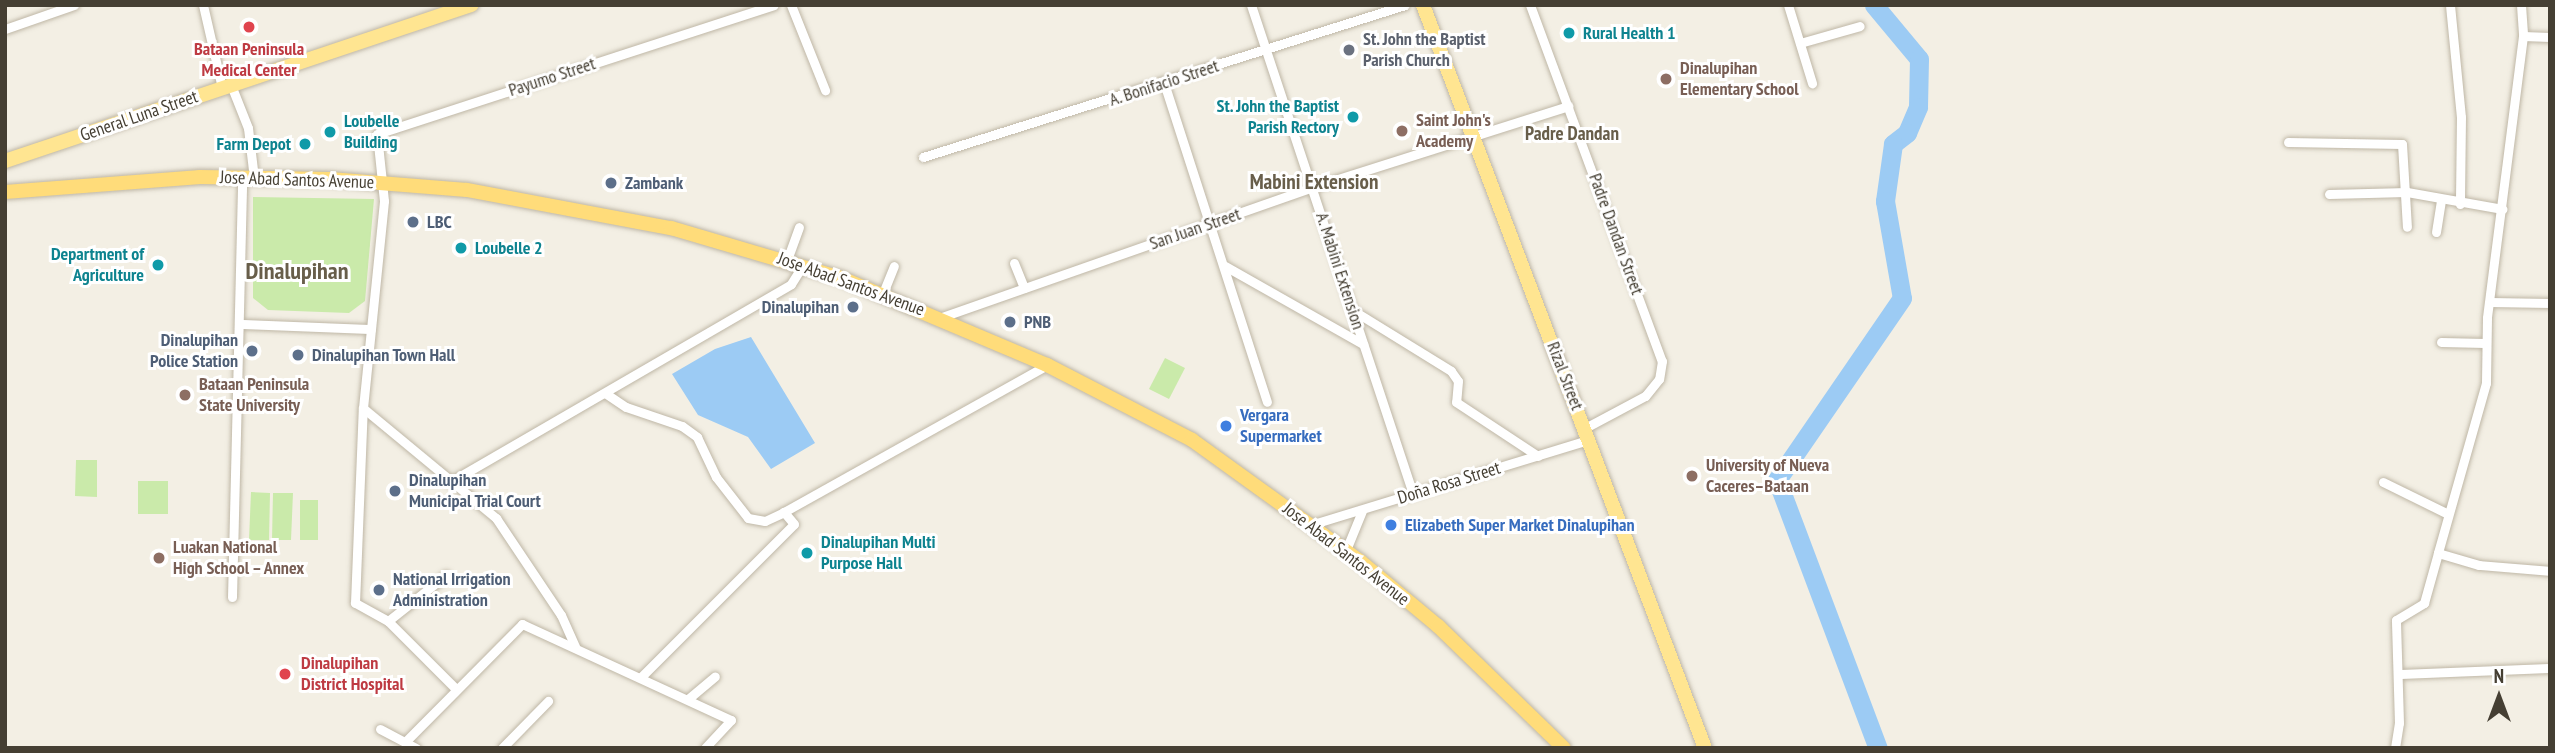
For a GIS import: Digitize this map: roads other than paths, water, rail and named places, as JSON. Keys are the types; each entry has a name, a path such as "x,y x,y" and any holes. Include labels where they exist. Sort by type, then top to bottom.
{"highway":[{"name":"Jose Abad Santos Avenue","path":"5,192 126,180 248,177 467,190 577,207 787,260 883,293 1047,365 1192,440 1346,550 1438,626 1564,748"}],"main road":[{"name":"General Luna Street","path":"5,162 472,5"},
{"name":"Rizal Street","path":"1423,5 1705,748"}],"street":[{"path":"5,29 74,5"},
{"path":"203,5 227,87 248,128 232,597"},
{"name":"Payumo Street","path":"384,183 377,134 774,5"},
{"path":"791,5 825,90"},
{"name":"A. Mabini Extension","path":"1251,5 1413,494"},
{"name":"A. Bonifacio Street","path":"923,157 1405,5"},
{"name":"Padre Dandan Street","path":"1530,5 1662,361 1659,379 1645,396 1587,434"},
{"path":"1788,5 1812,83"},
{"path":"2450,5 2461,117 2460,204"},
{"path":"2395,748 2399,737 2396,620 2424,603 2446,513 2483,395 2485,343 2523,36 2521,5"},
{"path":"1800,43 1860,26"},
{"path":"2523,36 2550,37"},
{"path":"1164,83 1267,402"},
{"name":"San Juan Street","path":"942,317 1313,187 1568,106"},
{"path":"2288,142 2400,143 2407,192 2407,227"},
{"path":"384,183 372,330 362,408 355,603 388,621 455,688"},
{"path":"2329,194 2407,192 2460,204 2502,209"},
{"path":"2436,232 2441,199"},
{"path":"787,260 799,227"},
{"path":"1014,263 1024,288"},
{"path":"450,482 791,284 803,265"},
{"path":"883,293 894,266"},
{"path":"1225,266 1363,344"},
{"path":"2490,302 2550,303"},
{"path":"1354,311 1451,371 1458,381 1456,402 1538,456"},
{"path":"241,324 372,330"},
{"path":"2441,342 2485,343"},
{"path":"605,393 626,407 682,426 697,437 716,477 748,518 765,522 1047,365"},
{"path":"362,408 496,519 561,615 576,648"},
{"name":"Doña Rosa Street","path":"1310,525 1538,456 1587,434"},
{"path":"2383,482 2446,513"},
{"path":"1346,550 1362,511"},
{"path":"641,677 794,524 784,512"},
{"path":"2438,554 2479,565 2550,571"},
{"path":"388,621 446,575"},
{"path":"406,741 455,688 522,624 731,720 705,748"},
{"path":"2399,674 2550,668"},
{"path":"688,699 715,676"},
{"path":"502,748 548,701"},
{"path":"380,729 416,748"}],"water":[{"path":"751,337 815,443 771,469 748,437 698,415 672,374 715,349"}],"waterway":[{"path":"1874,5 1919,59 1918,107 1907,133 1893,144 1885,201 1902,298 1777,480 1878,748"}],"place":[{"name":"Bataan Peninsula Medical Center","path":"249,27"},
{"name":"Rural Health 1","path":"1569,33"},
{"name":"St. John the Baptist Parish Church","path":"1349,50"},
{"name":"Dinalupihan Elementary School","path":"1666,79"},
{"name":"St. John the Baptist Parish Rectory","path":"1353,117"},
{"name":"Saint John's Academy","path":"1402,131"},
{"name":"Loubelle Building","path":"330,132"},
{"name":"Farm Depot","path":"305,144"},
{"name":"Zambank","path":"611,183"},
{"name":"LBC","path":"413,222"},
{"name":"Loubelle 2","path":"461,248"},
{"name":"Department of Agriculture","path":"158,265"},
{"name":"Dinalupihan","path":"853,307"},
{"name":"PNB","path":"1010,322"},
{"name":"Dinalupihan Police Station","path":"252,351"},
{"name":"Dinalupihan Town Hall","path":"298,355"},
{"name":"Bataan Peninsula State University","path":"185,395"},
{"name":"Vergara Supermarket","path":"1226,426"},
{"name":"University of Nueva Caceres–Bataan","path":"1692,476"},
{"name":"Dinalupihan Municipal Trial Court","path":"395,491"},
{"name":"Elizabeth Super Market Dinalupihan","path":"1391,525"},
{"name":"Dinalupihan Multi Purpose Hall","path":"807,553"},
{"name":"Luakan National High School – Annex","path":"159,558"},
{"name":"National Irrigation Administration","path":"379,590"},
{"name":"Dinalupihan District Hospital","path":"285,674"}],"district":[{"name":"Padre Dandan","path":"1572,134"},
{"name":"Mabini Extension","path":"1314,182"},
{"name":"Dinalupihan","path":"297,271"}]}
